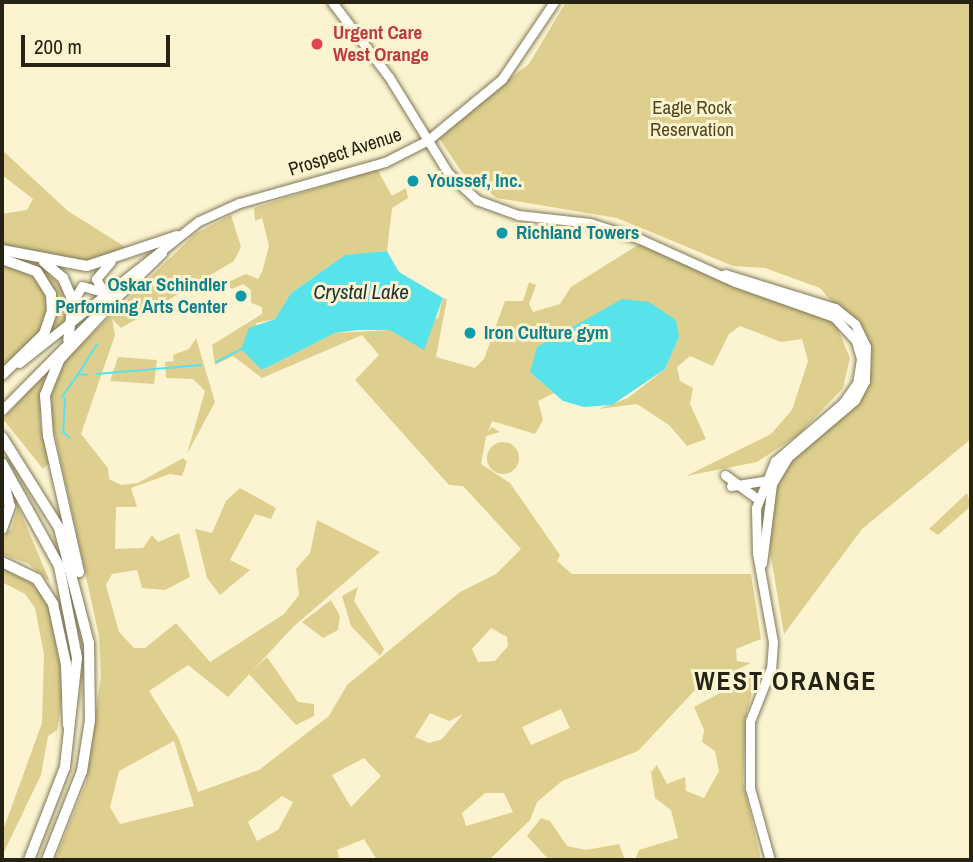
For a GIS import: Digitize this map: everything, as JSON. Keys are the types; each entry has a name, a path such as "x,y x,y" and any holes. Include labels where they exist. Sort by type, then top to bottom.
{"highway":[{"path":"2,250 78,267 111,261 177,236"},
{"path":"29,254 55,270 74,301 75,317 68,340"},
{"path":"2,259 37,272 51,293 52,311 44,334 2,376"},
{"path":"47,860 82,771 90,720 83,611 45,395 59,360 126,288"},
{"path":"2,437 60,528 83,611"},
{"path":"2,463 41,526 66,588 77,658 69,745 47,822 29,860"},
{"path":"2,475 10,506 2,529"},
{"path":"2,562 37,579 53,604 66,664 69,745"}],"main road":[{"path":"332,2 389,77 454,180 489,206 590,223 758,289 793,296 847,328 861,368 843,403 790,444 764,483 758,498 755,540 762,562 773,652 750,721 750,788 770,860"},
{"name":"Prospect Avenue","path":"2,410 107,297 177,236 229,206 385,162 428,140 502,79 554,2"},
{"name":"Prospect Avenue","path":"2,376 75,317 126,288 177,236"},
{"path":"107,297 96,279 111,261"},
{"path":"720,273 835,308 855,324 866,347 867,370 855,400 785,461 764,483 736,485"},
{"path":"74,301 86,285 107,297"},
{"path":"762,562 767,500 785,461"},
{"path":"725,475 758,498"},
{"path":"758,498 764,549"}],"green space":[{"name":"Eagle Rock Reservation","path":"566,2 971,2 971,439 862,529 784,634 765,522 776,483 791,458 861,389 871,367 865,341 820,288 765,268 733,266 617,218 497,198 462,172 436,134 529,64"},
{"path":"2,150 68,211 133,252 76,264 2,245 2,214 27,210 33,199 2,175"},
{"path":"377,169 392,196 406,188 408,198 392,208 387,251 345,255 291,293 275,319 256,323 262,370 335,333 390,330 438,318 443,298 447,299 436,357 475,368 484,359 505,301 523,301 529,282 536,285 529,304 533,312 560,304 571,287 641,243 827,318 837,327 850,358 843,388 798,435 757,462 686,476 771,434 792,410 808,361 802,339 781,342 740,326 729,334 713,366 690,356 677,367 680,381 693,388 690,404 706,439 687,446 669,425 637,404 598,409 628,398 665,369 679,337 530,372 554,393 538,401 543,420 535,434 492,421 488,432 492,427 500,432 486,436 481,464 510,483 560,555 557,561 572,574 751,574 761,639 736,649 737,661 751,663 695,690 638,751 562,781 537,802 530,820 489,860 377,860 364,839 337,850 340,860 55,860 86,783 101,676 99,636 47,398 66,359 195,234 231,215 241,247 234,261 121,328 112,319 115,335 81,434 108,468 109,479 121,485 138,483 183,458 187,462 182,476 170,474 131,488 137,507 116,507 115,549 143,548 152,535 158,542 179,533 190,577 165,590 142,588 137,570 112,574 106,585 119,632 134,648 145,648 176,623 210,662 284,614 299,595 296,569 310,553 317,520 380,552 294,626 228,697 188,665 149,691 178,737 198,792 259,770 329,716 347,685 460,592 496,574 521,549 463,486 449,485 355,380 379,355 362,335 262,378 233,356 215,365 212,345 262,314 262,307 251,303 251,290 243,284 232,289 226,283 246,274 258,279 262,272 269,246 262,218 255,221 254,208","holes":["491,628 507,637 508,646 495,661 478,662 472,649","561,709 570,728 531,745 522,727","430,713 449,721 463,714 442,739 429,743 415,737","174,741 194,806 120,824 110,807 119,771","364,758 381,776 351,807 332,775","485,793 504,793 513,812 466,826 462,813","282,796 293,802 278,830 257,841 248,822"]},
{"path":"14,253 38,262 67,293 70,316 47,336 56,315 41,271"},
{"path":"12,264 43,284 51,304 46,326 2,368 2,265"},
{"path":"196,338 215,402 187,454 205,391 193,379 166,378 165,362 174,361 173,355 189,349"},
{"path":"118,357 157,360 154,384 110,381"},
{"path":"45,372 40,422 49,463 43,469 3,419"},
{"path":"503,442 514,447 519,458 514,469 503,474 492,469 487,458 492,447"},
{"path":"240,488 276,508 271,519 255,514 230,560 250,570 220,595 207,578 195,529 212,533 226,501"},
{"path":"967,493 971,506 938,535 929,529"},
{"path":"18,506 50,582 29,564 2,554 2,538 12,528"},
{"path":"2,568 30,582 48,600 64,686 54,753 57,730 48,736 41,775 2,856 2,833 42,723 44,654 35,608 25,594 2,582"},
{"path":"358,587 354,601 384,649 380,656 351,626 342,596"},
{"path":"331,600 340,616 338,630 323,638 302,622"},
{"path":"267,657 298,702 314,704 314,716 296,725 249,674"},
{"path":"757,673 746,715 743,782 761,860 635,860 639,850 678,838 671,810 655,798 651,772 657,765 667,784 685,777 686,791 704,798 719,771 715,751 702,742 704,730 694,707"},
{"path":"541,818 550,821 567,846 586,850 619,844 625,860 549,860 527,836"}],"water":[{"name":"Crystal Lake","path":"387,251 399,272 443,298 424,350 390,330 358,330 335,333 262,370 241,349 249,328 275,319 291,293 345,255"},
{"path":"622,299 649,302 676,320 679,337 665,369 612,405 584,407 563,401 530,372 537,347"}],"waterway":[{"path":"79,373 97,344"},
{"path":"216,362 241,349"},
{"path":"97,374 201,365"},
{"path":"62,397 78,374 87,375"},
{"path":"65,398 63,432 70,438"}],"place":[{"name":"Urgent Care West Orange","path":"317,44"},
{"name":"Youssef, Inc.","path":"413,181"},
{"name":"Richland Towers","path":"502,233"},
{"name":"Oskar Schindler Performing Arts Center","path":"241,296"},
{"name":"Iron Culture gym","path":"470,333"}],"district":[{"name":"WEST ORANGE","path":"786,681"}]}
